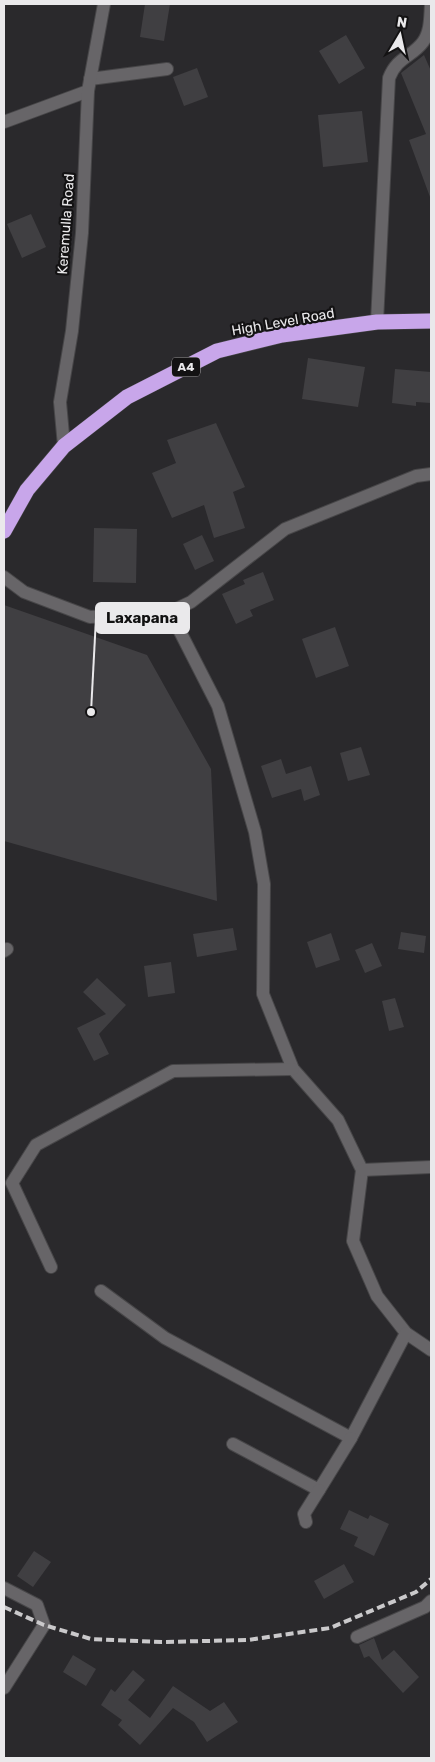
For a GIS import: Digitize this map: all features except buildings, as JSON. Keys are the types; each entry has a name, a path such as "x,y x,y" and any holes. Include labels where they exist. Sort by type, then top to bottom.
{"highway":[{"name":"High Level Road","path":"4,531 27,490 64,446 127,398 216,351 282,335 377,322 431,320"}],"street":[{"name":"Keremulla Road","path":"64,446 60,402 72,331 82,233 89,85 104,4"},
{"path":"377,322 389,78 396,63 423,43 428,31 431,4"},
{"path":"4,122 89,85 167,69"},
{"path":"4,577 24,592 90,617 170,612 191,602 285,529 416,476 431,474"},
{"path":"170,612 218,706 255,832 264,884 263,994 293,1068 338,1120 362,1170 353,1241 377,1296 406,1333 431,1350"},
{"path":"51,1267 12,1183 36,1145 173,1070 293,1068"},
{"path":"362,1170 431,1168"},
{"path":"101,1290 165,1338 351,1438"},
{"path":"306,1522 304,1514 351,1438 406,1333"},
{"path":"233,1444 319,1490"},
{"path":"4,1588 37,1605 44,1625 4,1688"},
{"path":"357,1637 425,1607 431,1601"}],"railway":[{"path":"4,1607 44,1625 91,1639 162,1642 248,1640 330,1628 416,1592 431,1579"}],"place":[{"name":"Laxapana","path":"91,712"}]}
